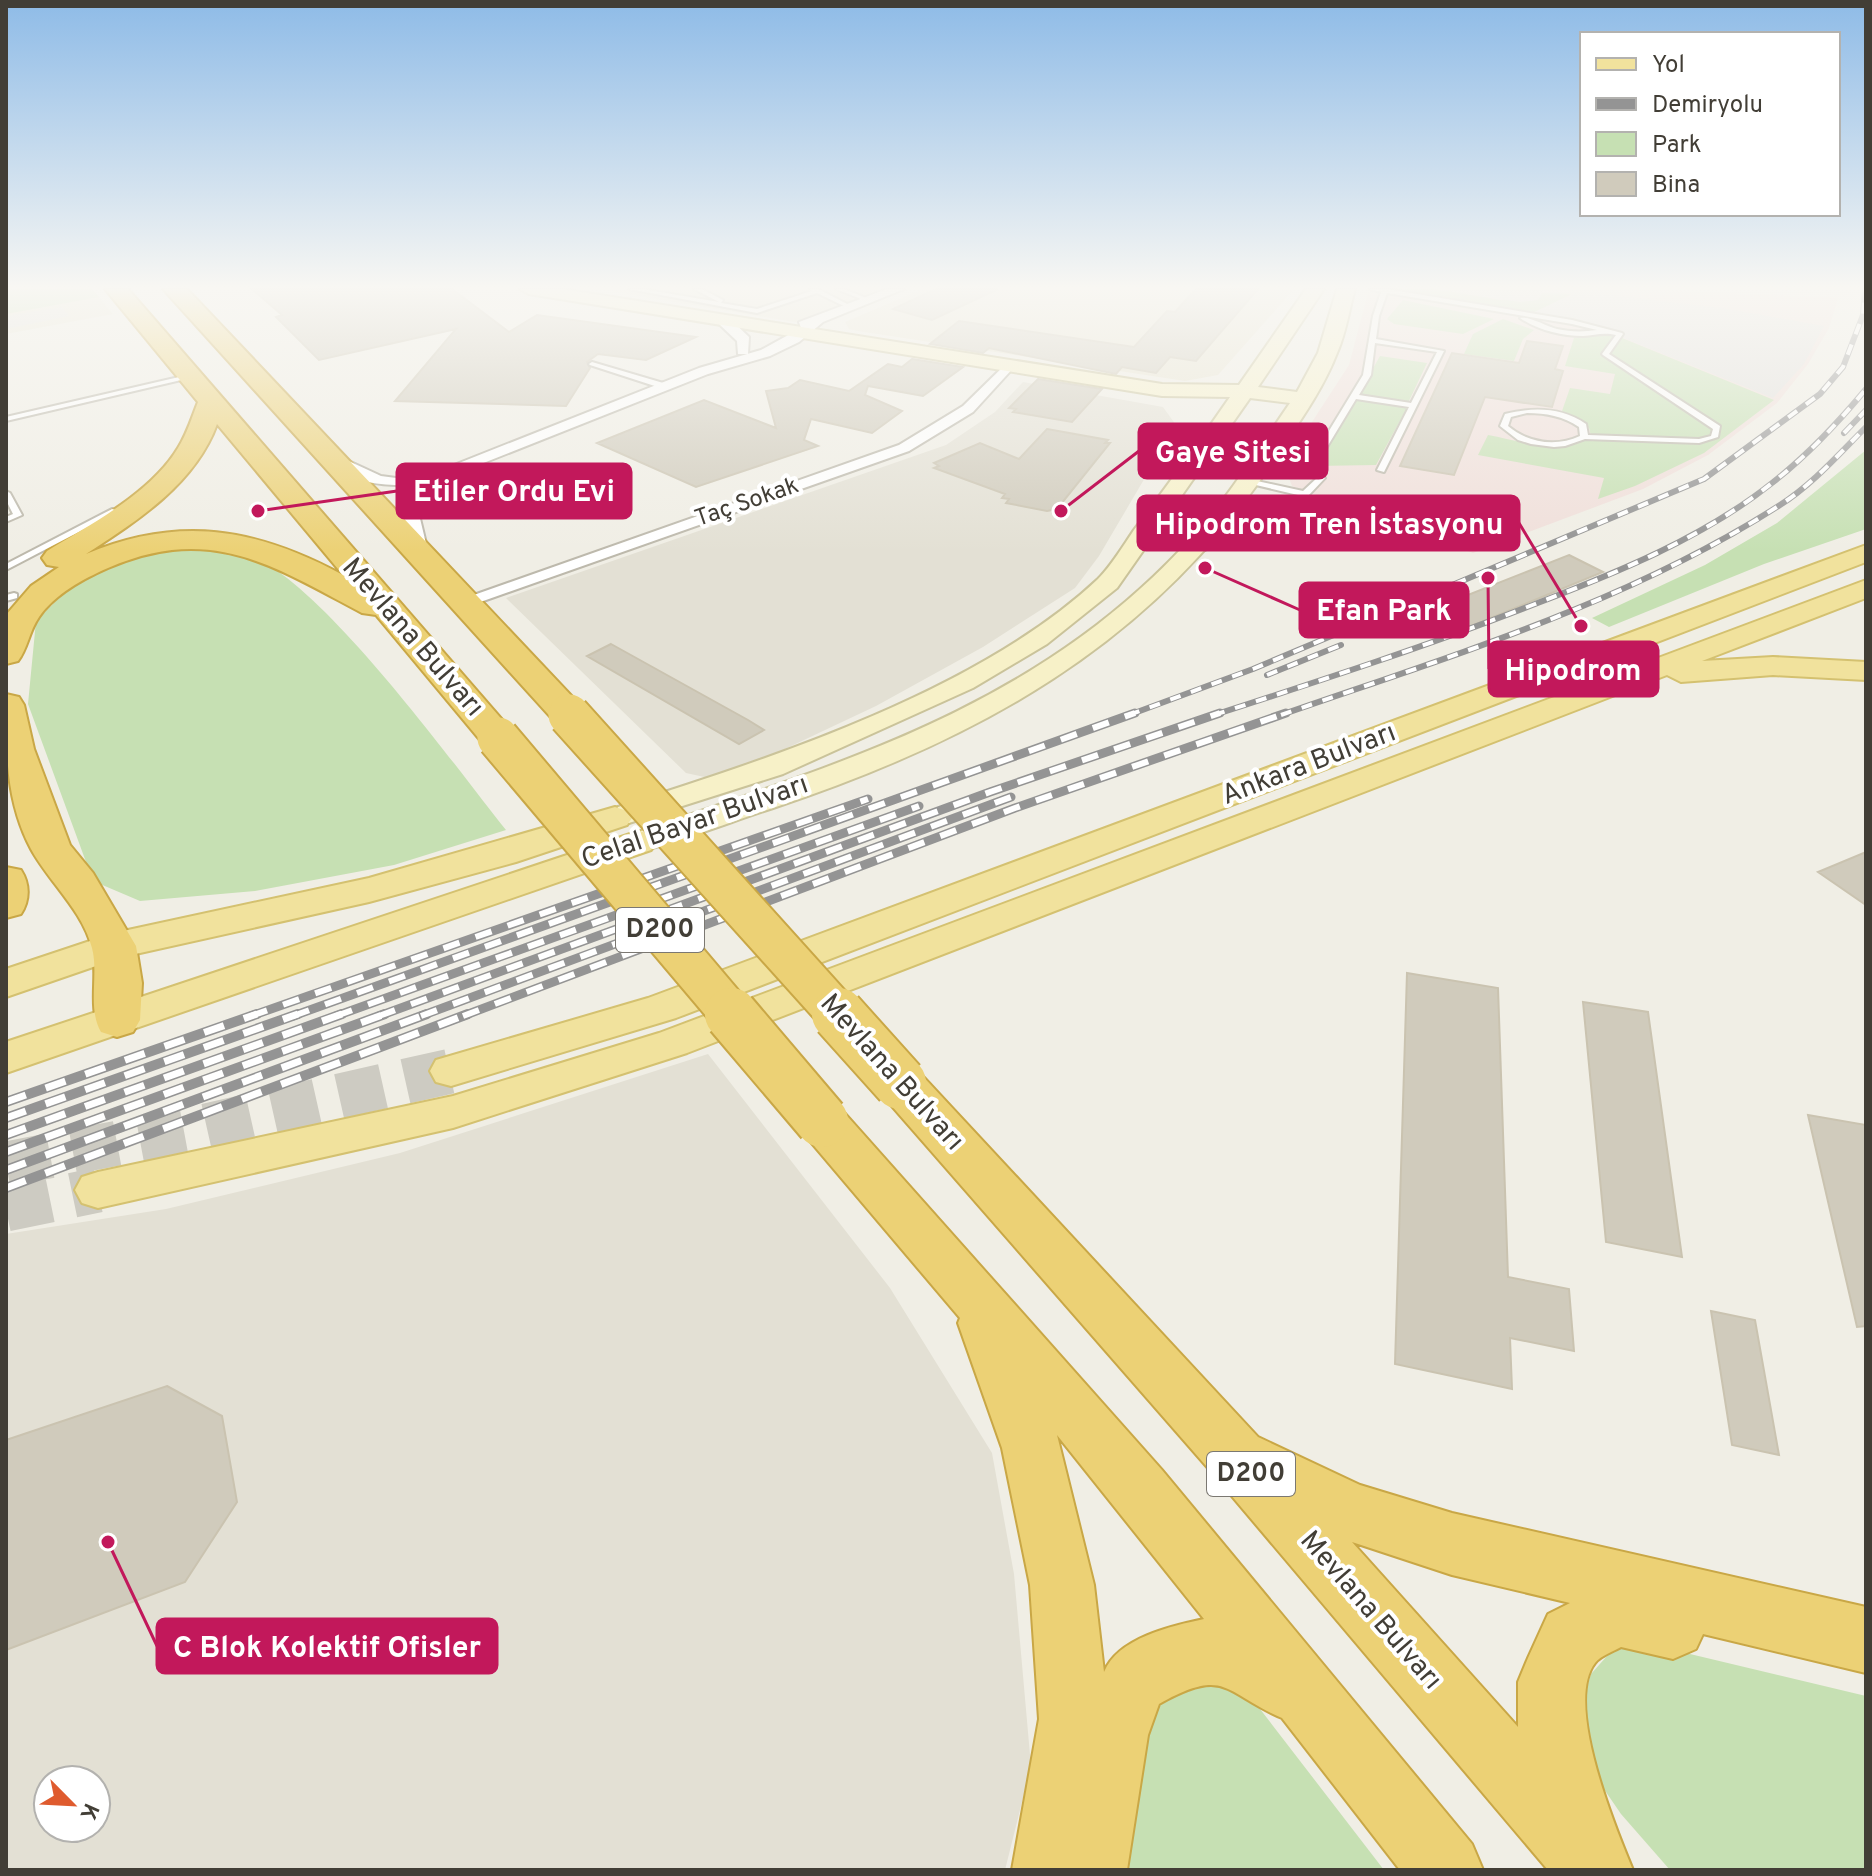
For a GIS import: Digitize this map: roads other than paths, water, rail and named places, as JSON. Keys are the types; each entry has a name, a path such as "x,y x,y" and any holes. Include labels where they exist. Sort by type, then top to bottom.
{"highway":[{"name":"Mevlana Bulvarı","path":"192,377 291,498 397,618 822,1121 974,1291 1320,1708 1446,1870"},
{"name":"Mevlana Bulvarı","path":"255,377 569,715 1235,1455 1595,1869"},
{"path":"8,592 98,533 186,458 212,401"},
{"path":"6,654 27,610 65,576 156,542 211,539 256,548 397,618"},
{"path":"6,705 15,749 51,848 78,883 114,946 119,983 117,1020"},
{"path":"6,880 6,904"},
{"path":"974,1291 1032,1448 1062,1585 1074,1719 1049,1870"},
{"path":"1235,1455 1349,1511 1452,1544 1866,1640"},
{"path":"1595,1869 1553,1744 1552,1682 1572,1638 1617,1613 1866,1669"},
{"path":"1090,1870 1113,1735 1134,1681 1174,1659 1210,1651 1248,1658 1320,1708"}],"main road":[{"path":"1076,377 1162,390 1242,391 1303,399"},
{"path":"1242,391 1252,377"},
{"path":"1162,390 1254,424 1303,399 1315,377"},
{"path":"1242,391 1254,424"},
{"name":"Celal Bayar Bulvarı","path":"6,983 114,946 369,890 503,854 627,830 910,747 1003,700 1080,652 1150,593 1187,556 1246,480 1254,424"},
{"name":"Celal Bayar Bulvarı","path":"6,1058 117,1020 627,830 868,727 963,682 1038,638 1108,583 1254,424"},
{"name":"Ankara Bulvarı","path":"765,988 1866,553"},
{"name":"Ankara Bulvarı","path":"765,988 1615,682 1866,588"},
{"path":"1615,682 1723,667 1806,665 1866,671"},
{"path":"451,1071 662,1008 765,988"},
{"path":"98,1190 513,1096 673,1043 765,988"}],"street":[{"path":"420,556 409,506 424,488 453,471 691,377"},
{"name":"Taç Sokak","path":"463,602 904,448 968,409 998,377"},
{"path":"329,457 377,480 396,483 453,471"}],"lane":[{"path":"6,419 190,377"},
{"path":"633,377 667,387"},
{"path":"1187,556 1305,494 1321,478 1311,467 1366,377"},
{"path":"1381,470 1428,377"},
{"path":"1584,437 1583,426 1553,413 1527,411 1504,420 1504,426 1516,436 1541,443 1567,443 1584,437 1699,441 1717,434 1714,424 1640,377"},
{"path":"1354,396 1413,406"},
{"path":"1246,480 1305,494"},
{"path":"6,493 18,515 6,520"}],"tunnel":[{"path":"6,1164 188,1130 451,1071"},
{"path":"6,1209 98,1190"}],"railway":[{"path":"1129,715 1253,669 1704,479 1820,394 1835,377"},
{"path":"1219,713 1456,634 1627,567 1688,537 1772,483 1822,439 1866,389"},
{"path":"1844,433 1866,410"},
{"path":"1281,715 1537,625 1662,571 1722,540 1792,497 1866,427"},
{"path":"1267,675 1341,645"},
{"path":"293,1016 1135,713"},
{"path":"379,1016 990,792 1219,713"},
{"path":"1214,715 1219,713"},
{"path":"463,1016 1015,808 1286,713"},
{"path":"421,1016 1011,797"},
{"path":"251,1016 868,799"},
{"path":"336,1016 919,806"},
{"path":"6,1102 257,1014"},
{"path":"6,1118 298,1014"},
{"path":"6,1135 342,1014"},
{"path":"6,1152 385,1014"},
{"path":"6,1170 427,1014"},
{"path":"6,1188 468,1014"}],"place":[{"name":"Etiler Ordu Evi","path":"258,511"},
{"name":"Gaye Sitesi","path":"1061,511"},
{"name":"Efan Park","path":"1205,568"},
{"name":"Hipodrom","path":"1488,578"},
{"name":"Hipodrom Tren İstasyonu","path":"1581,626"},
{"name":"C Blok Kolektif Ofisler","path":"108,1542"}]}
